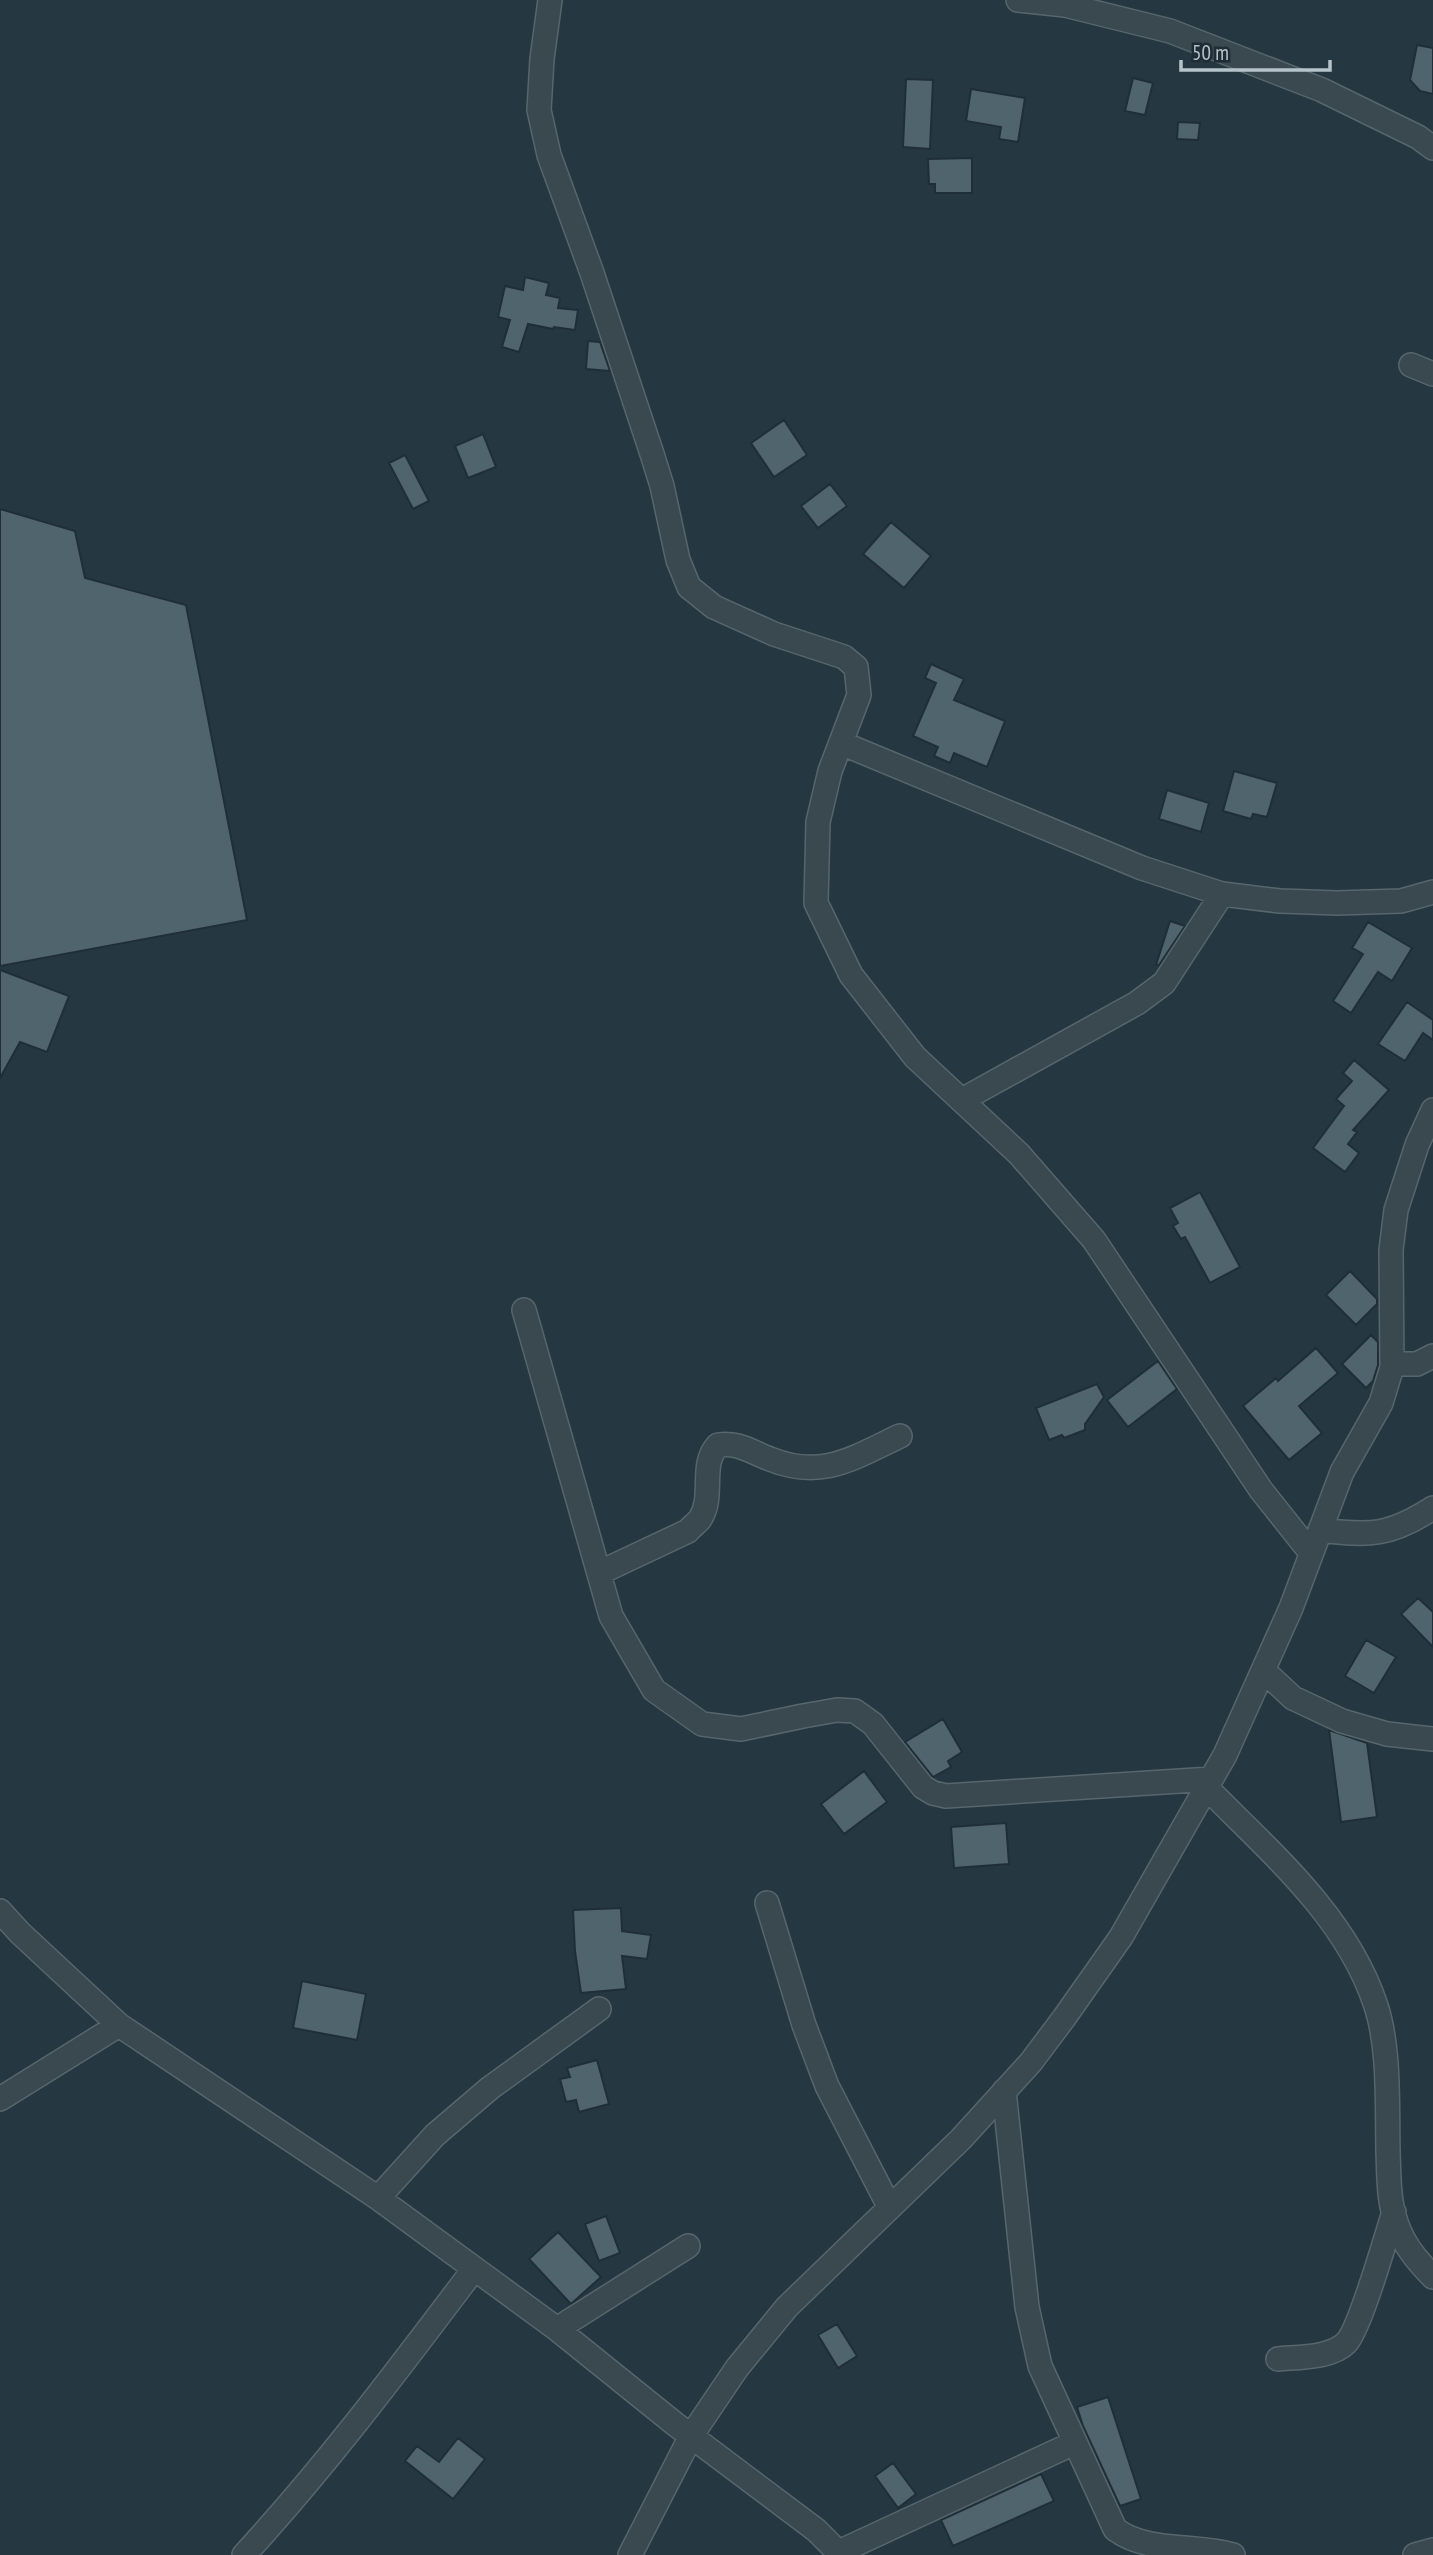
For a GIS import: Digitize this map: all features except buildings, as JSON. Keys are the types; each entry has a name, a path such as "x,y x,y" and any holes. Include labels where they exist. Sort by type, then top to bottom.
{"street":[{"path":"550,0 539,110 549,155 592,272 662,486 678,560 689,587 715,607 774,634 844,657 856,667 859,695 830,771 818,822 816,902 851,975 915,1057 1019,1154 1094,1240 1261,1490 1311,1553"},
{"path":"1018,0 1065,5 1170,31 1322,90 1433,148"},
{"path":"1410,365 1433,373"},
{"path":"841,743 1142,868 1222,894 1280,901 1338,903 1401,901 1433,892"},
{"path":"962,1100 1138,1003 1164,983 1222,894"},
{"path":"629,2555 691,2436 737,2368 787,2307 961,2139 1039,2051 1121,1937 1225,1755 1264,1671 1342,1472 1381,1403 1392,1364 1391,1250 1396,1210 1417,1145 1433,1110"},
{"path":"524,1310 611,1616 654,1690 702,1724 741,1729 837,1710 855,1711 873,1724 923,1787 946,1796 1208,1783"},
{"path":"1392,1364 1417,1364 1433,1356"},
{"path":"599,1573 688,1531 700,1520 706,1503 710,1453 718,1445 730,1443 744,1446 769,1459 800,1468 829,1467 900,1436"},
{"path":"1320,1530 1362,1535 1384,1532 1433,1508"},
{"path":"1264,1671 1293,1698 1342,1721 1387,1734 1433,1739"},
{"path":"1208,1783 1303,1886 1333,1923 1359,1963 1376,2006 1387,2068 1389,2190 1398,2229 1415,2258 1433,2277"},
{"path":"767,1903 804,2025 827,2086 889,2206"},
{"path":"0,1911 119,2025 378,2198 557,2329 691,2436 816,2530 840,2553 1074,2443"},
{"path":"378,2198 435,2135 489,2088 598,2009"},
{"path":"0,2099 119,2025"},
{"path":"1004,2091 1027,2307 1041,2366 1115,2529 1127,2547 1149,2544 1214,2550 1233,2555"},
{"path":"1278,2359 1324,2353 1346,2343 1356,2325 1394,2212"},
{"path":"557,2329 688,2246"},
{"path":"244,2555 288,2507 357,2423 474,2269"},
{"path":"1416,2555 1433,2550"}]}
